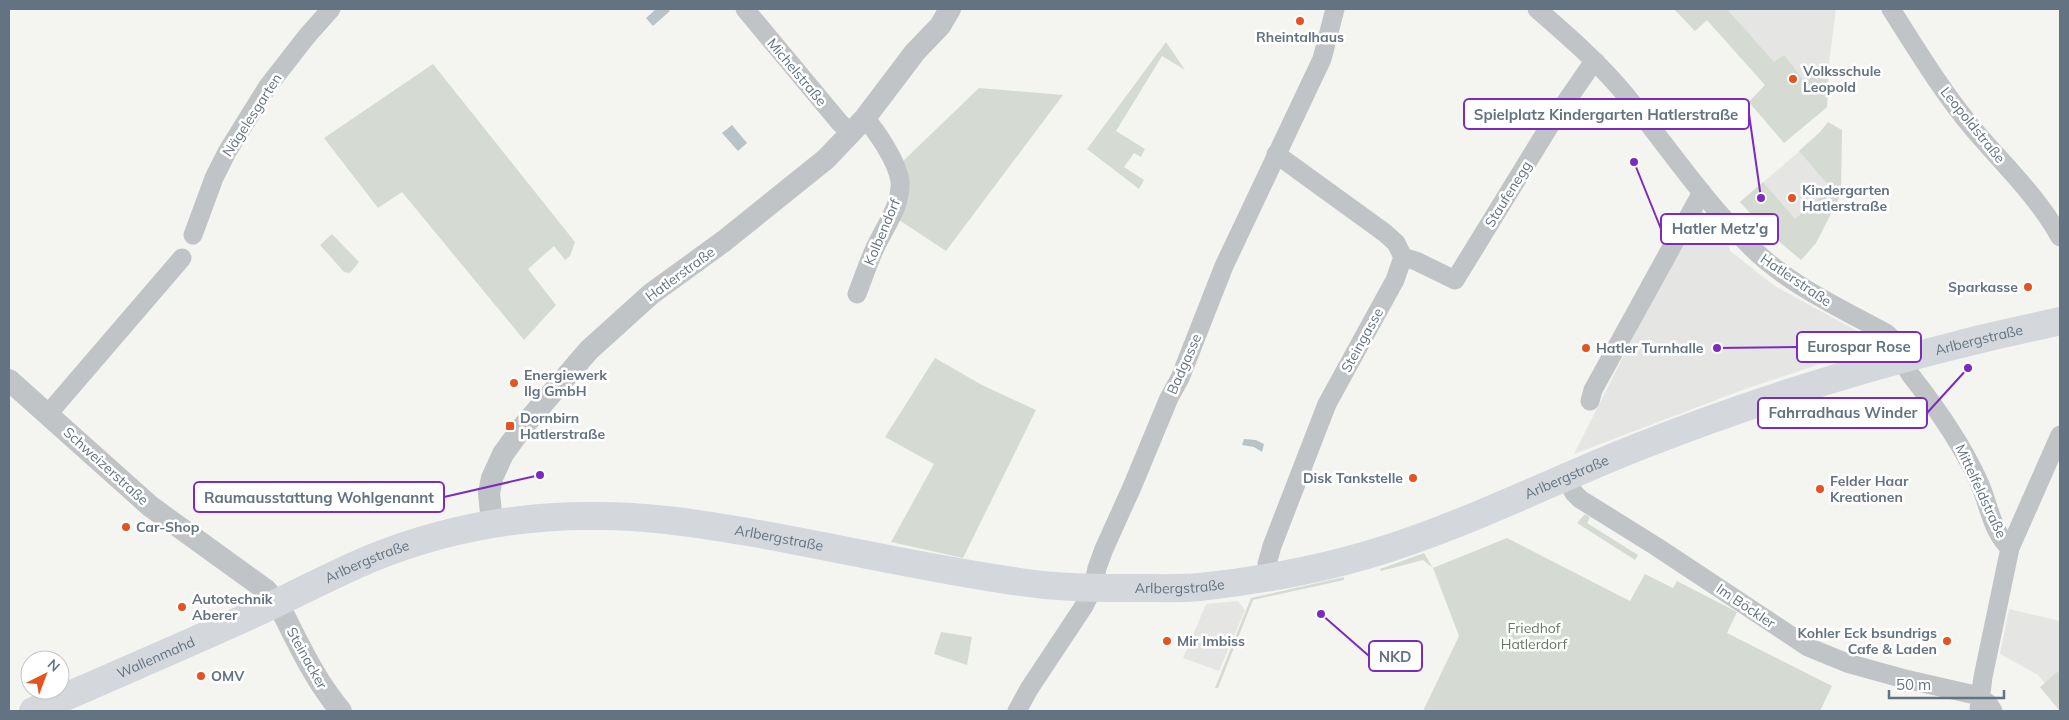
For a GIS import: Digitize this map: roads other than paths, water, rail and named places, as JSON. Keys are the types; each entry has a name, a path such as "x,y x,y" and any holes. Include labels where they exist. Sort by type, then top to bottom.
{"main road":[{"name":"Arlbergstraße","path":"278,602 378,556 432,537 492,523 546,517 588,516 672,520 826,545 924,566 1023,583 1093,588 1193,588 1270,577 1356,558 1402,544 1566,478 1642,445 1729,413 1903,359 1957,344 2060,320"},
{"name":"Wallenmahd","path":"35,711 278,602"}],"street":[{"name":"Nägelesgarten","path":"193,235 214,178 227,152 268,86 331,9"},
{"name":"Michelstraße","path":"746,9 840,123 858,125"},
{"name":"Hatlerstraße","path":"916,52 922,36 938,9"},
{"name":"Hatlerstraße","path":"492,523 489,493 492,478 503,454 521,429 588,350 651,294 724,241 806,176 858,125 916,52 935,32 950,9"},
{"name":"Badgasse","path":"1018,711 1029,688 1084,606 1093,588 1097,568 1104,549 1169,398 1180,378 1224,266 1322,59 1335,9"},
{"name":"Hatlerstraße","path":"1537,9 1596,62 1623,92 1702,192 1749,246 1772,266 1816,296 1886,333 1896,343 1903,359"},
{"name":"Leopoldstraße","path":"1891,9 1945,92 1975,131 2040,204 2060,237"},
{"name":"Staufenegg","path":"1403,257 1416,261 1455,280 1552,122 1590,67 1596,62"},
{"name":"Kolbendorf","path":"857,294 875,248 893,214 900,180 881,140 858,125"},
{"path":"1276,154 1385,233 1396,242 1403,257"},
{"path":"1590,400 1592,390 1702,192"},
{"name":"Steingasse","path":"1270,577 1267,564 1272,546 1327,404 1395,280 1403,257"},
{"path":"48,414 182,258"},
{"name":"Mittelfeldstraße","path":"1903,359 1913,378 1954,433 1979,482 1995,528 2001,540 2010,548"},
{"name":"Schweizerstraße","path":"9,380 150,506 266,590 278,602"},
{"name":"Mittelfeldstraße","path":"1979,704 2010,548 2060,434"},
{"name":"Im Böckler","path":"1566,478 1580,499 1664,551 1808,647 1848,663 1979,704"},
{"name":"Steinacker","path":"278,602 308,661 329,697 341,711"},
{"path":"1979,704 1993,711"}],"place":[{"name":"Rheintalhaus","path":"1300,21"},
{"name":"Volksschule Leopold","path":"1793,79"},
{"name":"Hatler Metz'g","path":"1634,162"},
{"name":"Spielplatz Kindergarten Hatlerstraße","path":"1761,198"},
{"name":"Kindergarten Hatlerstraße","path":"1792,198"},
{"name":"Sparkasse","path":"2028,287"},
{"name":"Hatler Turnhalle","path":"1586,348"},
{"name":"Eurospar Rose","path":"1717,348"},
{"name":"Fahrradhaus Winder","path":"1968,368"},
{"name":"Energiewerk Ilg GmbH","path":"514,383"},
{"name":"Dornbirn Hatlerstraße","path":"510,426"},
{"name":"Raumausstattung Wohlgenannt","path":"540,475"},
{"name":"Disk Tankstelle","path":"1413,478"},
{"name":"Felder Haar Kreationen","path":"1820,489"},
{"name":"Car-Shop","path":"126,527"},
{"name":"Autotechnik Aberer","path":"182,607"},
{"name":"NKD","path":"1321,614"},
{"name":"Mir Imbiss","path":"1167,641"},
{"name":"Kohler Eck bsundrigs Cafe & Laden","path":"1947,641"},
{"name":"OMV","path":"201,676"}],"park label":[{"name":"Friedhof Hatlerdorf","path":"1534,636"}]}
